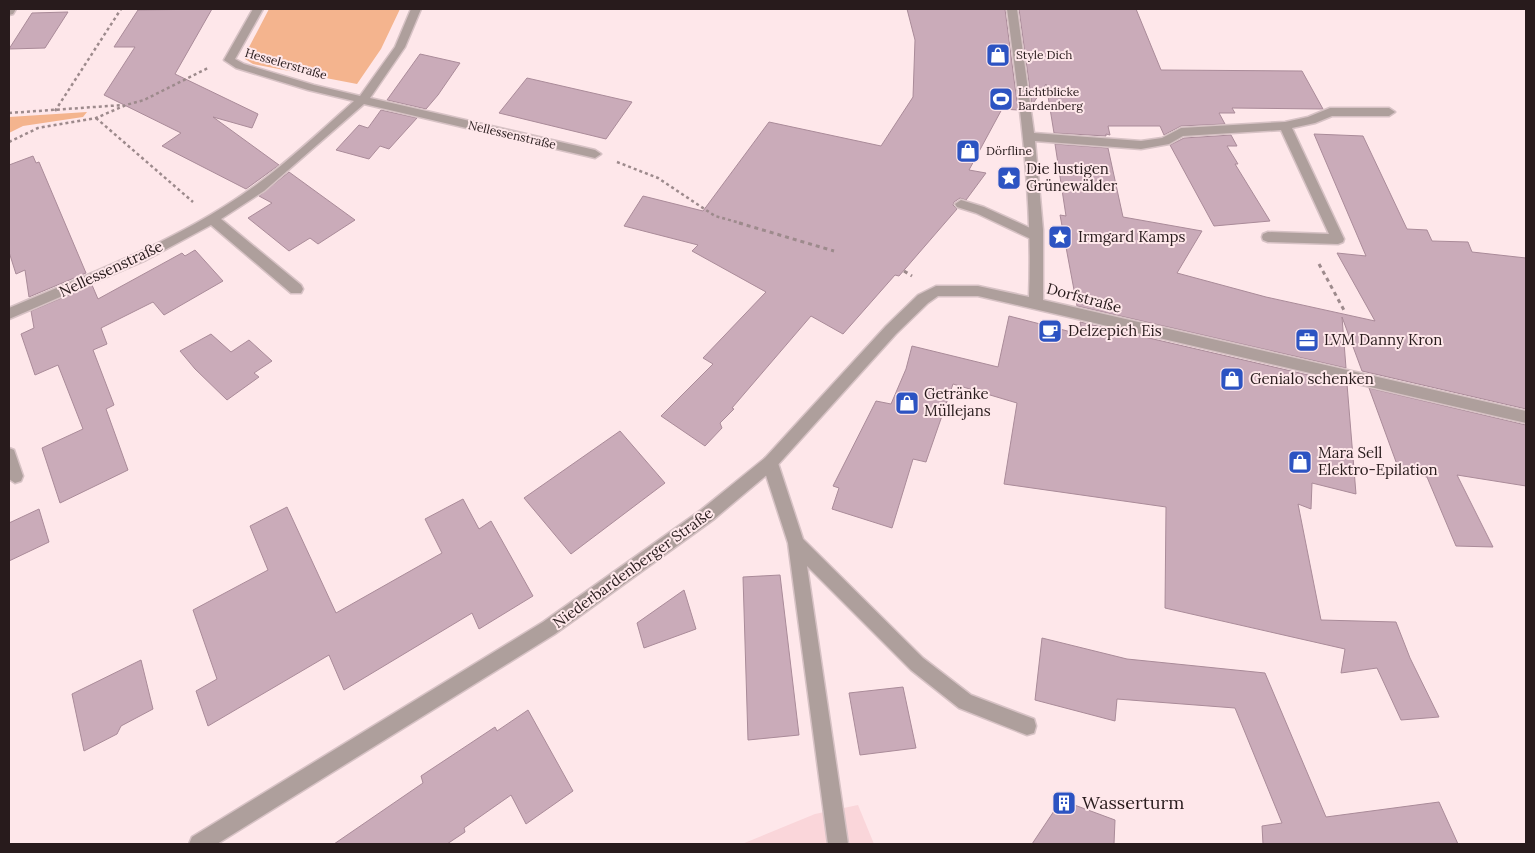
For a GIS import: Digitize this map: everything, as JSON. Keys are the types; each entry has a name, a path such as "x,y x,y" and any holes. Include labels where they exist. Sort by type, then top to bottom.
{"street":[{"name":"Hesselerstraße","path":"258,9 229,60 240,66 312,88 364,98"},
{"name":"Nellessenstraße","path":"9,314 141,257 212,219 260,188 364,98 400,47 416,9"},
{"name":"Dorfstraße","path":"1012,9 1030,137 1038,273 1036,304 1526,417"},
{"name":"Nellessenstraße","path":"364,98 595,154"},
{"path":"1030,137 1141,146 1165,141 1181,132 1285,126 1311,120 1330,112 1389,112"},
{"path":"1268,237 1338,239 1285,126"},
{"path":"961,204 980,210 1036,236"},
{"path":"212,219 296,289"},
{"name":"Niederbardenberger Straße","path":"199,844 549,628 707,515 770,463 891,330 923,299 936,291 978,291 1036,304"},
{"path":"9,455 15,476"},
{"path":"770,463 796,543 838,844"},
{"path":"796,543 917,664 965,702 1027,726"}],"path":[{"path":"55,110 121,9"},
{"path":"9,142 38,128 96,118 126,105 144,100 229,60"},
{"path":"9,113 126,105"},
{"path":"96,118 212,219"},
{"path":"595,154 658,178 715,216 834,250"},
{"path":"1306,238 1345,312"}],"shaded area":[{"path":"269,9 400,9 381,49 357,84 253,64 245,59 246,53"},
{"path":"87,112 83,117 23,126 9,133 9,117"},
{"path":"858,805 874,844 742,844 815,814"}],"building":[{"path":"212,9 175,74 258,114 252,128 213,117 279,165 246,189 162,146 181,133 104,95 135,47 114,47 138,10"},
{"path":"907,9 1005,9 1018,110 1002,109 969,170 986,173 966,200 960,198 954,202 953,205 957,209 899,276 895,275 843,334 811,316 732,408 734,409 720,423 722,428 705,446 661,416 713,364 703,358 766,292 692,251 698,245 624,226 643,196 703,211 769,122 881,146 913,97 915,40"},
{"path":"1019,9 1136,9 1161,70 1302,71 1323,109 1232,108 1235,113 1219,113 1225,124 1181,126 1164,135 1160,126 1108,126 1110,135 1106,134 1106,136 1054,133 1046,84 1032,105"},
{"path":"68,12 45,48 9,49 32,13"},
{"path":"420,54 460,63 426,109 387,100"},
{"path":"527,78 632,102 606,139 499,113"},
{"path":"381,110 417,118 389,149 380,146 369,159 336,150 359,125 368,128"},
{"path":"1314,134 1363,136 1407,229 1427,230 1432,241 1468,242 1472,252 1526,258 1526,409 1362,371 1342,317 1346,368 1077,306 1060,215 1066,216 1055,144 1108,148 1123,217 1202,231 1177,273 1266,297 1375,321 1337,253 1366,256"},
{"path":"1231,135 1237,146 1227,146 1238,164 1235,164 1270,221 1214,226 1170,145 1184,138"},
{"path":"33,156 36,163 39,162 86,273 29,297 25,270 16,274 9,252 9,165"},
{"path":"289,172 355,220 318,244 310,238 289,251 248,218 272,203 259,196"},
{"path":"195,250 223,281 164,315 153,302 101,328 107,344 93,350 114,405 106,409 128,470 60,503 42,448 83,429 58,365 35,375 21,334 34,328 31,311 92,285 98,299 182,253 185,256"},
{"path":"1009,316 1083,335 1080,322 1347,384 1356,494 1312,483 1311,509 1298,504 1321,620 1396,622 1410,658 1439,717 1401,720 1377,668 1341,673 1345,649 1165,608 1166,507 1004,484 1017,403 953,384 926,462 913,459 892,528 832,509 839,488 833,486 876,401 891,404 906,369 912,346 998,367"},
{"path":"211,334 231,352 249,340 272,361 254,373 259,377 227,400 195,369 180,351"},
{"path":"1369,388 1526,425 1526,486 1457,475 1493,547 1456,546 1427,477 1399,470"},
{"path":"620,431 665,483 571,554 524,498"},
{"path":"463,499 479,529 491,521 533,596 479,629 472,613 344,690 329,655 208,726 196,691 217,679 193,610 268,570 250,526 287,507 336,613 442,553 425,519"},
{"path":"39,509 49,542 9,561 9,523"},
{"path":"780,575 799,735 748,740 743,577"},
{"path":"684,590 696,629 644,648 637,623"},
{"path":"1042,638 1127,659 1265,673 1326,817 1439,802 1458,844 1263,844 1262,826 1282,823 1235,708 1117,699 1115,721 1035,700"},
{"path":"141,660 153,709 121,726 117,734 84,751 72,694"},
{"path":"903,687 916,748 860,755 849,693"},
{"path":"528,710 573,791 526,824 511,795 464,828 465,832 447,844 334,844 423,783 421,776 495,727 497,731"},
{"path":"1066,793 1069,803 1115,820 1114,844 1032,844"}],"place":[{"name":"Style Dich","path":"998,55"},
{"name":"Lichtblicke Bardenberg","path":"1001,99"},
{"name":"Dörfline","path":"968,151"},
{"name":"Die lustigen Grünewälder","path":"1009,178"},
{"name":"Irmgard Kamps","path":"1060,237"},
{"name":"Delzepich Eis","path":"1050,331"},
{"name":"LVM Danny Kron","path":"1307,340"},
{"name":"Genialo schenken","path":"1232,379"},
{"name":"Getränke Müllejans","path":"907,403"},
{"name":"Mara Sell Elektro-Epilation","path":"1300,462"},
{"name":"Wasserturm","path":"1064,803"}]}
